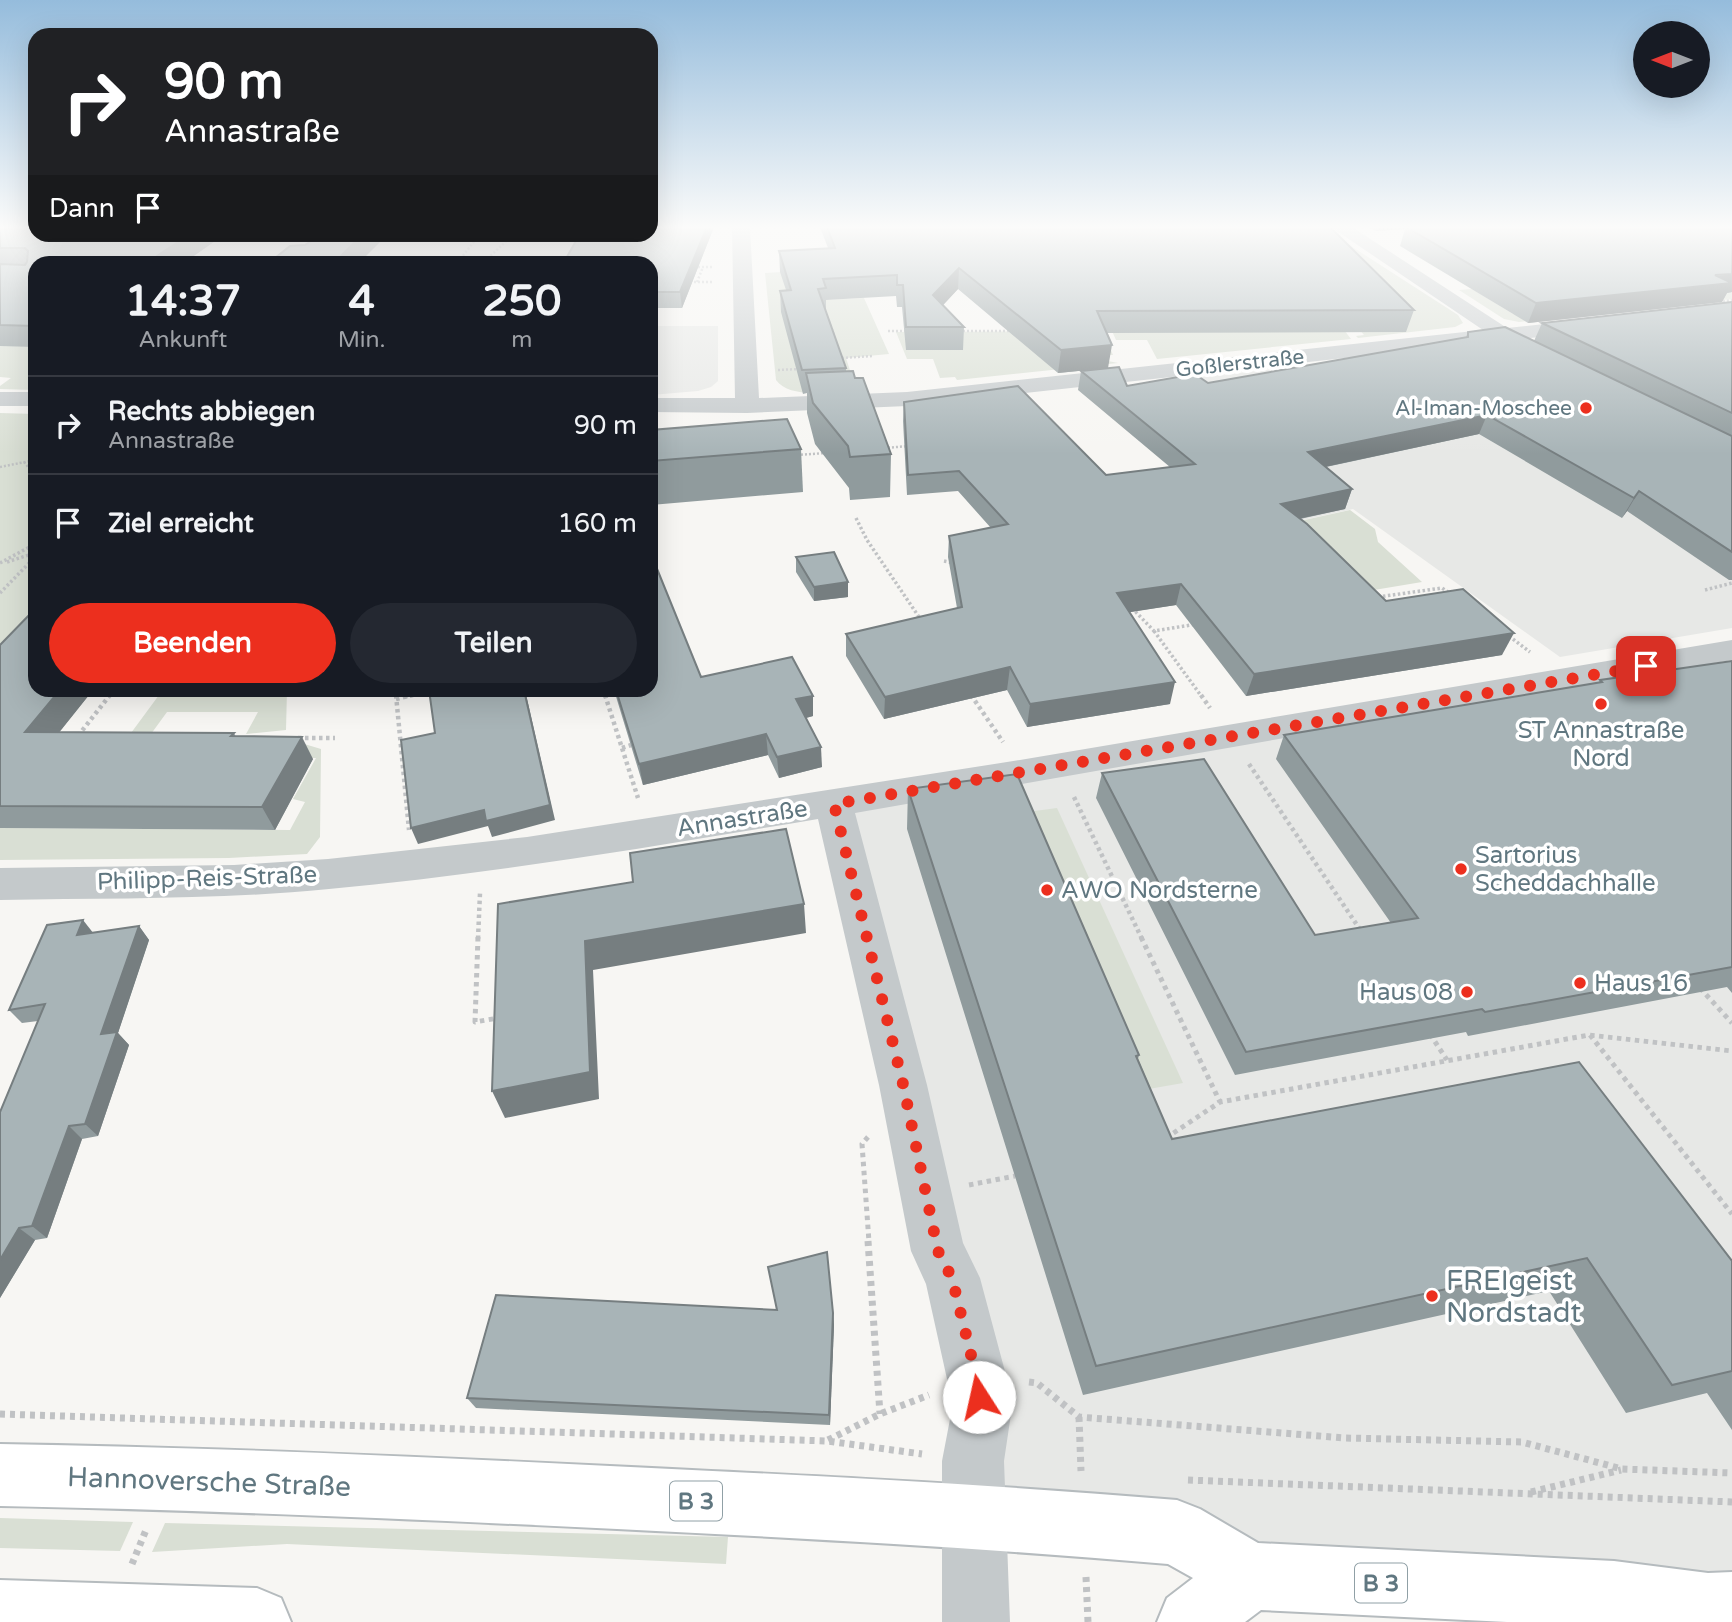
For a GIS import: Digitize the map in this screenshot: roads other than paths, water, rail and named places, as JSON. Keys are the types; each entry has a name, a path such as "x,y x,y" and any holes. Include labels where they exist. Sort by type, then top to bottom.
{"main road":[{"name":"Hannoversche Straße","path":"0,1475 168,1478 418,1488 974,1488"},
{"name":"B 3","path":"974,1488 1177,1532 1250,1576 1614,1594 1707,1607 1732,1606"},
{"path":"1191,1622 1250,1576"},
{"path":"0,1615 257,1622"}],"street":[{"path":"743,303 747,406"},
{"path":"1458,303 1486,321 1501,335 1532,352"},
{"name":"Goßlerstraße","path":"658,405 747,406 857,402 1608,323"},
{"path":"0,399 28,399"},
{"name":"Annastraße","path":"413,866 834,804 1732,650"},
{"path":"834,804 905,1095 938,1251 933,1284 974,1488 976,1622"},
{"name":"Philipp-Reis-Straße","path":"0,884 234,880 413,866"}],"place":[{"name":"Al-Iman-Moschee","path":"1586,408"},
{"name":"ST Annastraße Nord","path":"1601,704"},
{"name":"Sartorius Scheddachhalle","path":"1461,869"},
{"name":"AWO Nordsterne","path":"1047,890"},
{"name":"Haus 16","path":"1580,983"},
{"name":"Haus 08","path":"1467,992"},
{"name":"FREIgeist Nordstadt","path":"1432,1296"}]}
